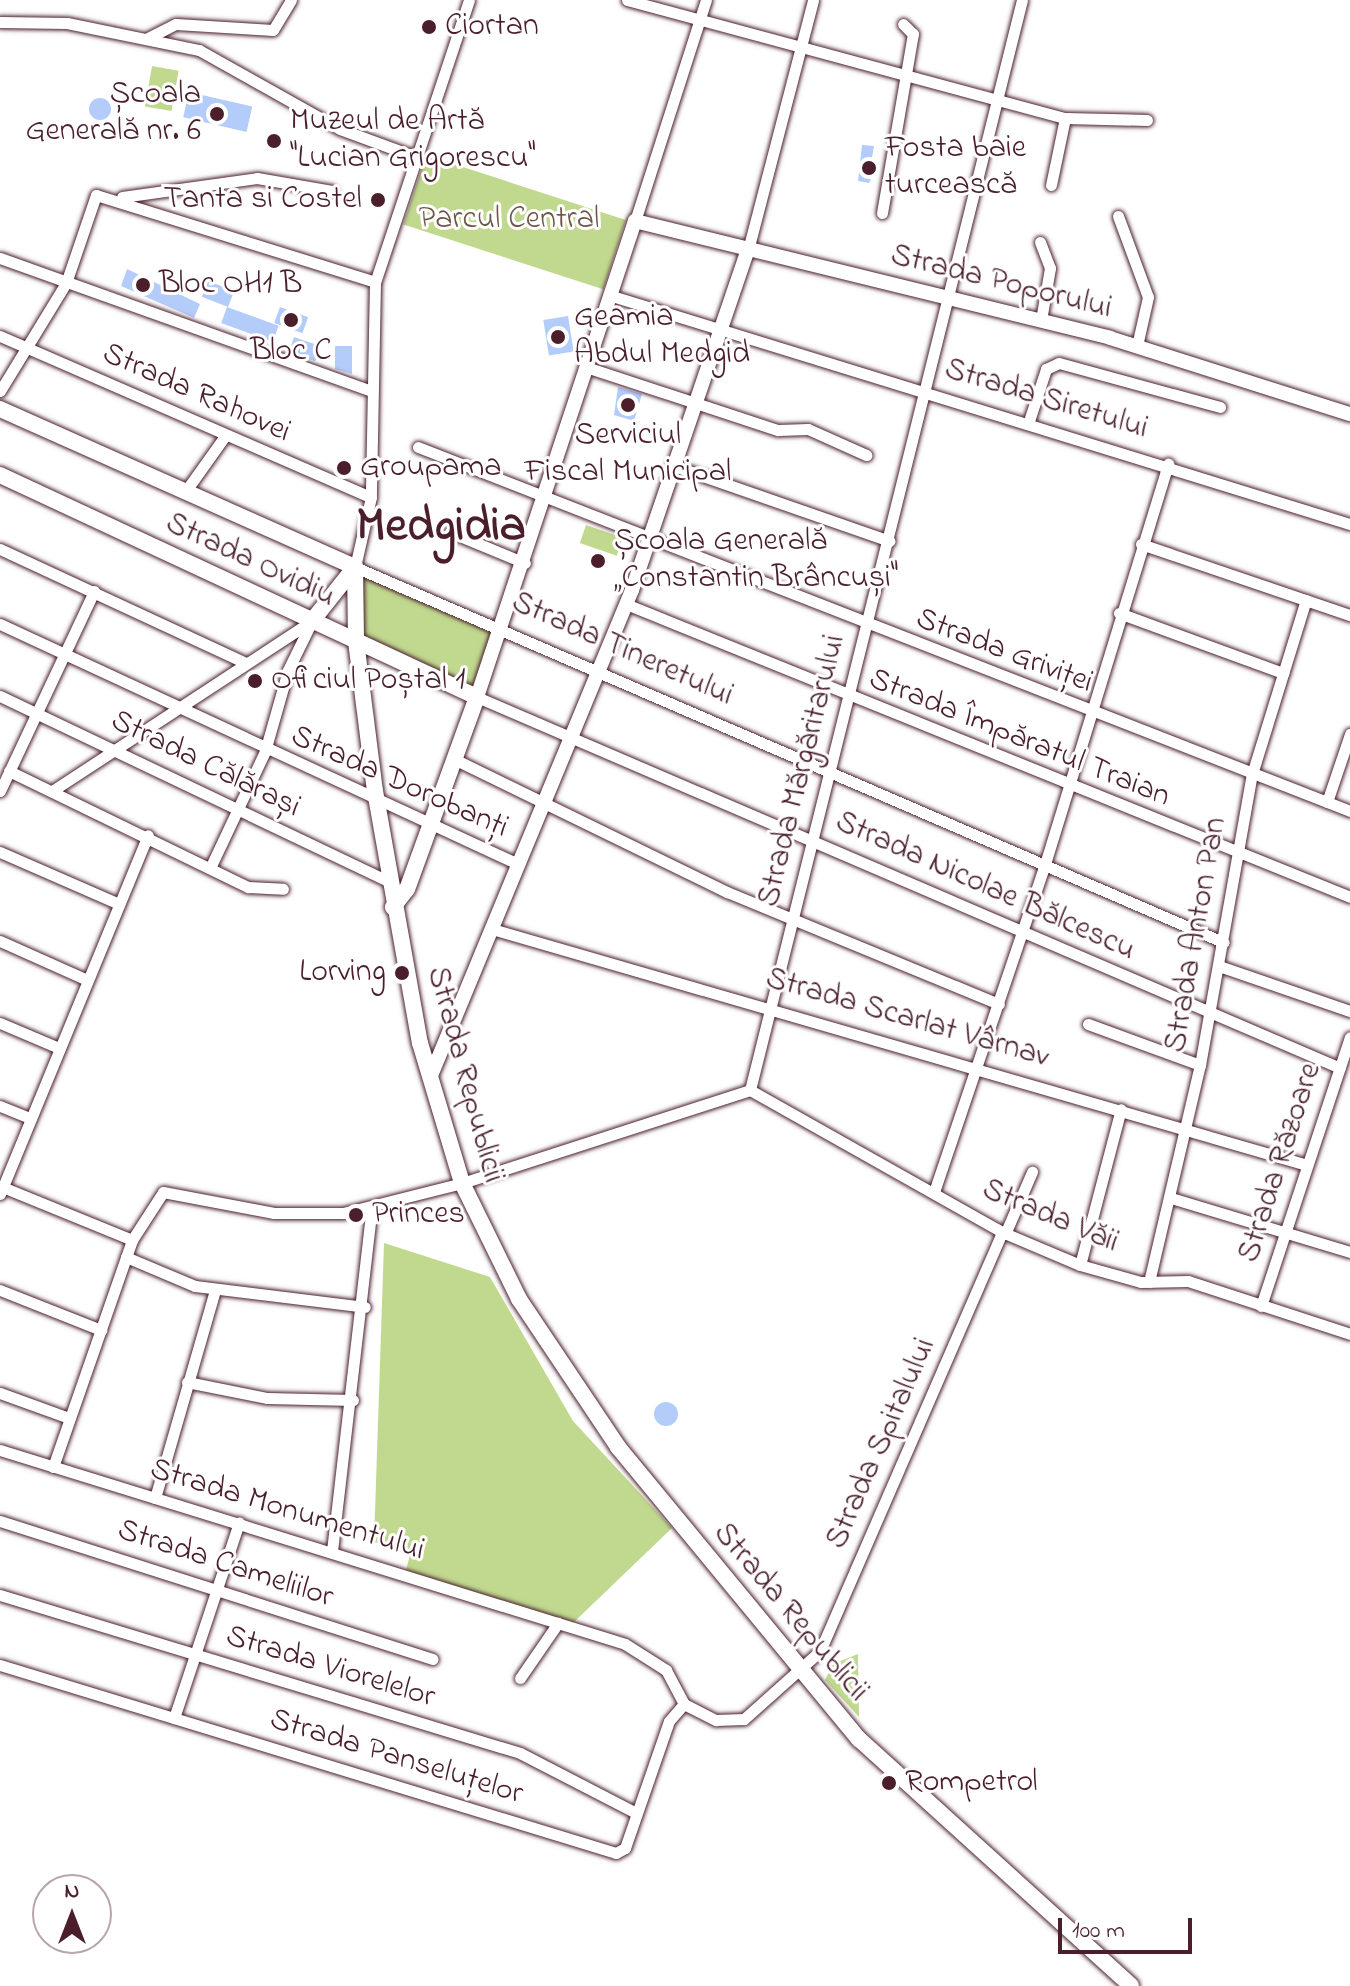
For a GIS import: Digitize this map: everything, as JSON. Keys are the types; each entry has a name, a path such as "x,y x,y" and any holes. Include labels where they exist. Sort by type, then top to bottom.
{"main road":[{"name":"Strada Tineretului","path":"0,409 355,567"},
{"name":"Strada Ovidiu","path":"0,475 477,697"},
{"path":"312,621 355,567"},
{"name":"Strada Republicii","path":"355,567 356,641 388,881 430,1078 462,1183 519,1299 593,1412 800,1669 897,1778 1131,1986"},
{"path":"393,907 407,889 477,697"}],"street":[{"path":"148,38 176,24 273,30 291,0"},
{"name":"Strada Republicii","path":"355,567 371,497 375,282 469,0"},
{"path":"627,0 1065,118 1147,120"},
{"path":"477,697 547,498 706,0"},
{"path":"430,1078 652,539 726,328 813,0"},
{"name":"Strada Mărgăritarului","path":"750,1090 1022,0"},
{"path":"0,22 67,23 207,53 340,129 416,157"},
{"path":"882,213 913,34 903,24"},
{"path":"1051,185 1065,118"},
{"path":"0,391 66,283 90,199 257,178 332,191"},
{"path":"122,197 375,282"},
{"path":"1118,216 1148,297 1137,346"},
{"name":"Strada Poporului","path":"635,221 1041,320 1137,346 1350,414"},
{"path":"1040,242 1050,268 1041,320"},
{"path":"0,258 372,391"},
{"name":"Strada Siretului","path":"612,296 1168,463 1350,524"},
{"name":"Strada Rahovei","path":"0,336 371,497"},
{"path":"1029,421 1046,369 1059,363 1220,407"},
{"path":"589,368 784,432 808,429 866,455"},
{"path":"185,492 225,436"},
{"name":"Strada Griviței","path":"418,447 867,626 1350,811"},
{"path":"934,1192 1045,864 1119,613 1168,463"},
{"path":"677,467 889,541"},
{"path":"450,532 525,563"},
{"path":"1141,544 1350,615"},
{"path":"0,549 243,662"},
{"name":"Strada Tineretului","path":"355,567 1223,942"},
{"path":"0,791 94,591"},
{"name":"Strada Anton Pan","path":"1149,1282 1200,1065 1240,855 1252,774 1306,600"},
{"name":"Strada Împăratul Traian","path":"626,604 848,700 1350,897"},
{"path":"291,633 293,611"},
{"path":"1119,613 1283,673"},
{"path":"52,791 173,706 312,621"},
{"path":"211,866 265,751 288,670 312,621"},
{"name":"Strada Dorobanți","path":"0,624 67,649 173,706 377,805 518,864"},
{"name":"Strada Călărași","path":"0,696 388,881"},
{"name":"Strada Nicolae Bălcescu","path":"477,697 1340,1068"},
{"path":"1327,802 1350,734"},
{"path":"454,759 792,920 999,1004"},
{"path":"9,771 148,835 248,887 283,889"},
{"path":"132,1240 1,1189 148,835"},
{"path":"0,852 119,904"},
{"name":"Strada Scarlat Vârnav","path":"492,929 978,1066 1307,1165"},
{"path":"0,941 87,980"},
{"path":"1219,966 1350,1011"},
{"path":"0,1023 59,1048"},
{"path":"1088,1024 1200,1065"},
{"name":"Strada Răzoare","path":"1261,1306 1350,1037"},
{"path":"53,1467 132,1240 163,1192 274,1213 372,1207 462,1183 750,1090"},
{"name":"Strada Văii","path":"750,1090 1003,1233 1080,1265 1149,1282 1188,1281 1350,1334"},
{"path":"0,1106 30,1118"},
{"path":"1080,1265 1121,1109"},
{"name":"Strada Spitalului","path":"684,1704 737,1722 820,1651 1032,1172"},
{"path":"1171,1198 1350,1252"},
{"path":"332,1551 365,1307 372,1207"},
{"path":"126,1257 172,1280 215,1290 365,1307"},
{"path":"0,1290 101,1330"},
{"path":"155,1498 215,1290"},
{"path":"187,1382 267,1398 353,1400"},
{"path":"0,1393 69,1418"},
{"name":"Strada Monumentului","path":"0,1450 558,1623 655,1659 684,1704"},
{"name":"Strada Cameliilor","path":"0,1521 433,1659"},
{"path":"174,1718 239,1523"},
{"name":"Strada Viorelelor","path":"0,1595 520,1753 636,1813"},
{"path":"520,1678 558,1623"},
{"name":"Strada Panseluțelor","path":"0,1665 616,1853 625,1848 669,1721 684,1704"}],"green space":[{"path":"152,66 179,71 171,111 145,106"},
{"name":"Parcul Central","path":"426,155 626,220 603,289 403,224"},
{"path":"586,525 623,538 617,556 580,543"},
{"path":"355,567 502,628 477,697 356,641"},
{"path":"384,1243 490,1277 573,1421 672,1528 572,1624 406,1570 411,1551 374,1542"},
{"path":"858,1654 859,1717 825,1680 833,1664"}],"building":[{"name":"Școala Generală nr. 6","path":"189,92 252,107 246,132 183,117"},
{"path":"96,98 104,98 111,109 104,120 96,120 89,113 89,105"},
{"name":"Fosta baie turcească","path":"862,145 874,146 871,163 878,164 869,183 858,181"},
{"path":"127,269 200,304 194,318 121,286"},
{"path":"208,281 234,291 228,307 202,297"},
{"path":"227,307 279,326 273,342 221,323"},
{"name":"Bloc C","path":"280,307 308,317 302,333 274,323"},
{"name":"Geamia Abdul Medgid","path":"568,316 574,352 549,355 543,320"},
{"path":"294,337 320,346 315,361 289,352"},
{"path":"335,346 352,346 352,374 335,369"},
{"name":"Serviciul Fiscal Municipal","path":"618,387 642,394 634,421 614,415"},
{"path":"666,1402 674,1406 678,1414 674,1422 666,1426 658,1422 654,1414 658,1406"}],"place":[{"name":"Ciortan","path":"429,27"},
{"name":"Școala Generală nr. 6","path":"217,114"},
{"name":"Muzeul de Artă \"Lucian Grigorescu\"","path":"274,141"},
{"name":"Fosta baie turcească","path":"869,168"},
{"name":"Tanta si Costel","path":"378,200"},
{"name":"Bloc OH1 B","path":"143,285"},
{"name":"Bloc C","path":"291,320"},
{"name":"Geamia Abdul Medgid","path":"558,337"},
{"name":"Serviciul Fiscal Municipal","path":"628,405"},
{"name":"Groupama","path":"344,468"},
{"name":"Școala Generală „Constantin Brâncuși\"","path":"598,561"},
{"name":"Oficiul Poștal 1","path":"255,681"},
{"name":"Lorving","path":"402,973"},
{"name":"Princes","path":"356,1215"},
{"name":"Rompetrol","path":"889,1783"}],"district":[{"name":"Medgidia","path":"441,528"}]}
